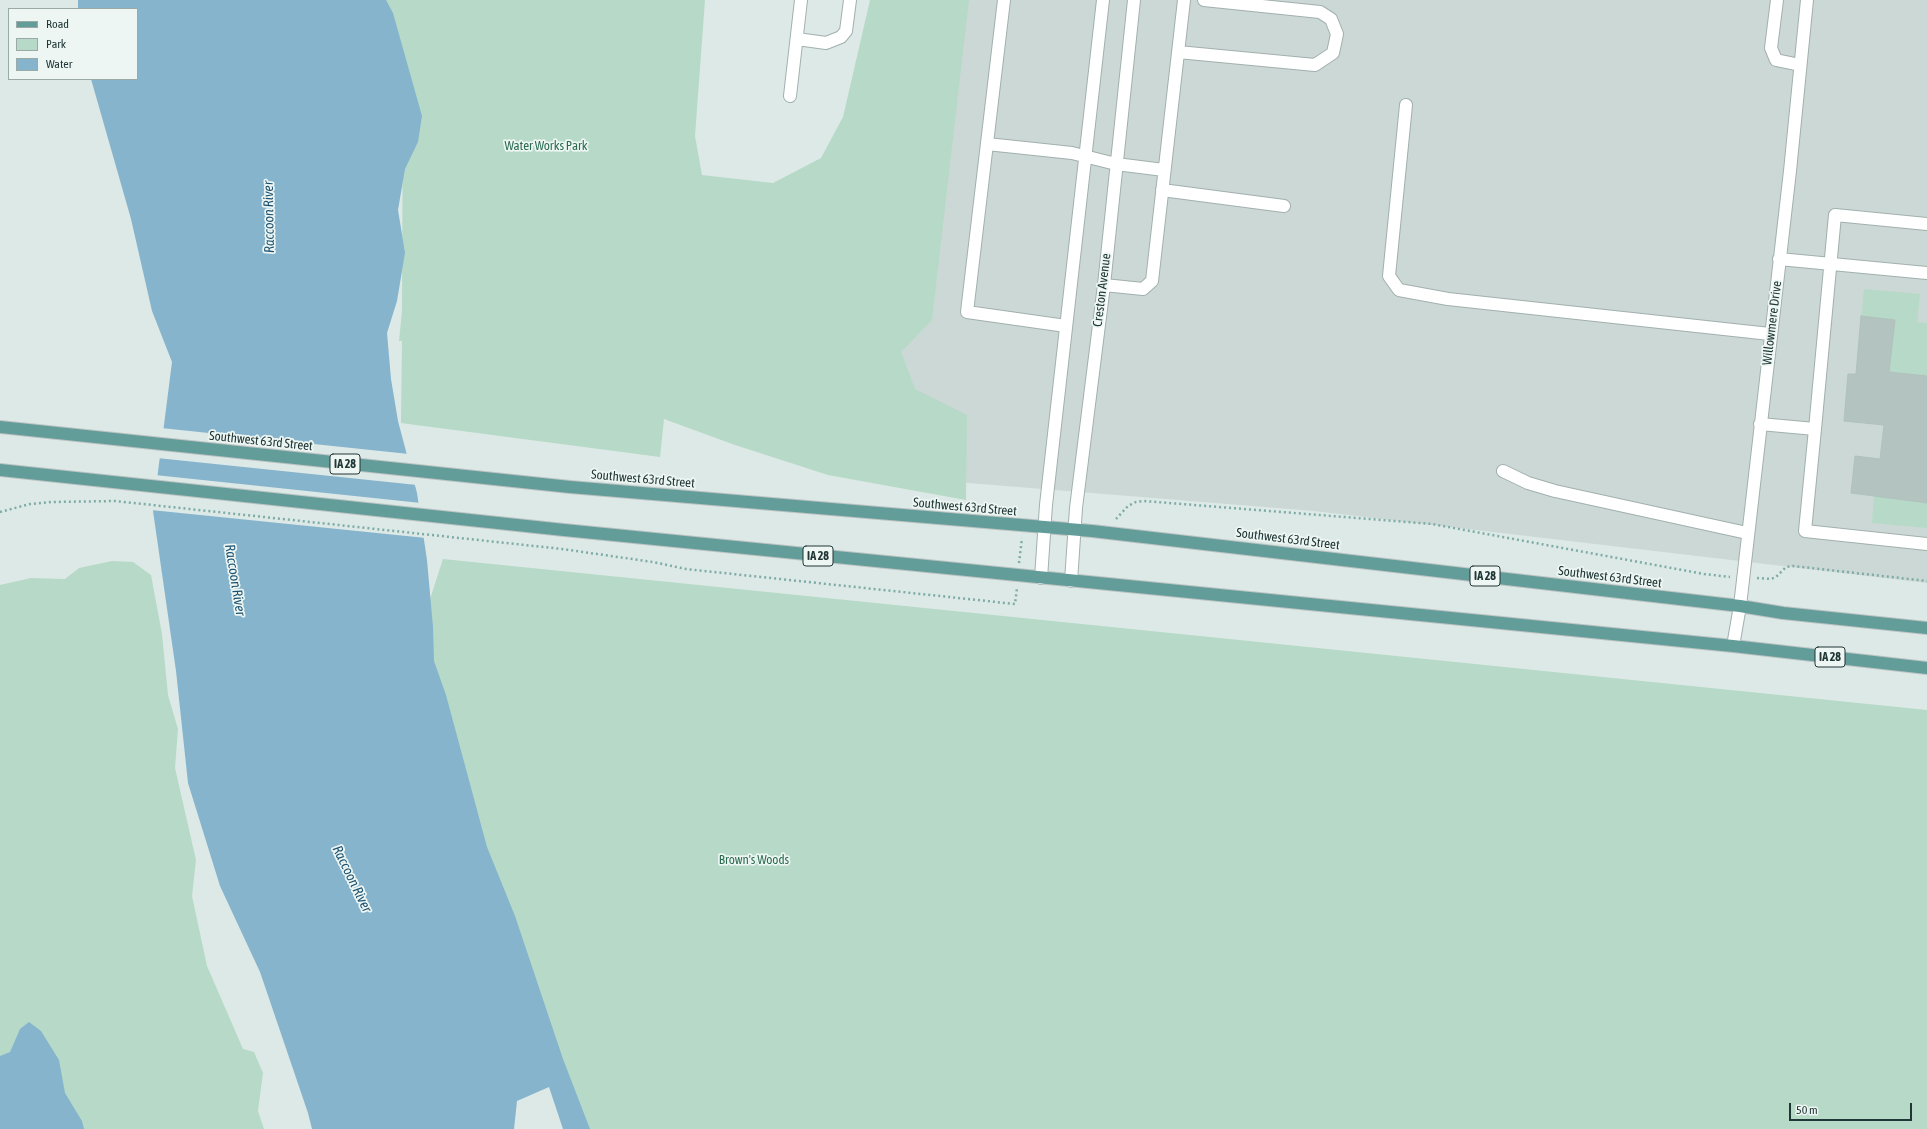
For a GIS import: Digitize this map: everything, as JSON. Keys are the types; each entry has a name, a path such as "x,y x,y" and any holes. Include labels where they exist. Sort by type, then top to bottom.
{"main road":[{"name":"Southwest 63rd Street","path":"0,427 570,487 1074,530 1247,548 1740,606 1783,613 1927,628"},
{"name":"IA 28","path":"0,470 564,530 1733,646 1927,668"}],"street":[{"path":"790,96 801,0"},
{"path":"797,40 826,43 841,37 846,31 850,0"},
{"path":"1004,0 967,312 1066,326"},
{"path":"1041,578 1043,528 1104,0"},
{"name":"Creston Avenue","path":"1071,581 1074,530 1104,285 1134,0"},
{"path":"1104,285 1143,289 1152,281 1184,0"},
{"path":"1178,52 1315,65 1333,53 1337,34 1331,19 1320,12 1204,0"},
{"path":"1777,0 1771,48 1776,60 1800,65"},
{"name":"Willowmere Drive","path":"1733,646 1740,606 1807,0"},
{"path":"1406,105 1389,276 1399,290 1448,299 1770,334"},
{"path":"987,144 1072,153 1086,158 1116,164 1164,170"},
{"path":"1162,190 1284,206"},
{"path":"1927,224 1835,215 1805,531 1927,544"},
{"path":"1779,260 1927,273"},
{"path":"1760,424 1815,429"},
{"path":"1503,471 1528,483 1555,491 1747,532"}],"path":[{"path":"0,512 30,504 52,502 115,501 562,549 653,562 686,569 1015,604 1023,526"},
{"path":"1113,521 1118,518 1128,506 1136,502 1144,501 1432,524 1704,574 1742,578 1771,579 1776,577 1786,568 1793,566 1927,581"}],"shaded area":[{"path":"882,0 1927,0 1927,583 1314,511 833,472"}],"green space":[{"name":"Water Works Park","path":"383,0 705,0 695,136 702,175 773,183 821,158 843,117 870,0 969,0 932,320 901,352 915,389 967,415 966,500 828,475 735,445 664,419 660,457 401,423 402,341 399,341 402,311 403,71"},
{"path":"1864,289 1920,294 1917,322 1927,323 1927,528 1872,523 1874,495 1851,493 1855,456 1880,459 1884,425 1844,421 1848,374 1856,374"},
{"name":"Brown's Woods","path":"443,559 1927,710 1927,1129 572,1129 404,679"},
{"path":"112,561 133,562 151,575 162,634 168,695 178,729 175,768 196,860 192,896 207,966 243,1049 254,1052 263,1073 258,1111 264,1129 0,1129 0,585 31,578 65,579 79,568"}],"water":[{"name":"Raccoon River","path":"78,0 386,0 393,13 422,116 418,142 405,169 398,210 405,253 397,301 387,333 391,379 398,421 417,493 427,560 433,627 434,661 446,695 487,847 515,916 563,1059 590,1129 563,1129 549,1087 517,1101 514,1129 312,1129 308,1113 260,972 220,886 188,783 176,671 153,511 172,362 152,311 131,219 91,80 138,80 138,8 78,8"},
{"path":"29,1022 41,1031 59,1060 65,1093 82,1121 84,1129 0,1129 0,1056 10,1052 20,1029"}],"pier":[{"path":"161,428 409,454 417,485 157,458"},
{"path":"155,475 421,503 426,538 151,510"}],"building":[{"path":"1861,316 1895,320 1889,372 1927,376 1927,503 1851,493 1855,456 1880,459 1884,425 1844,421 1848,374 1856,374"}]}
